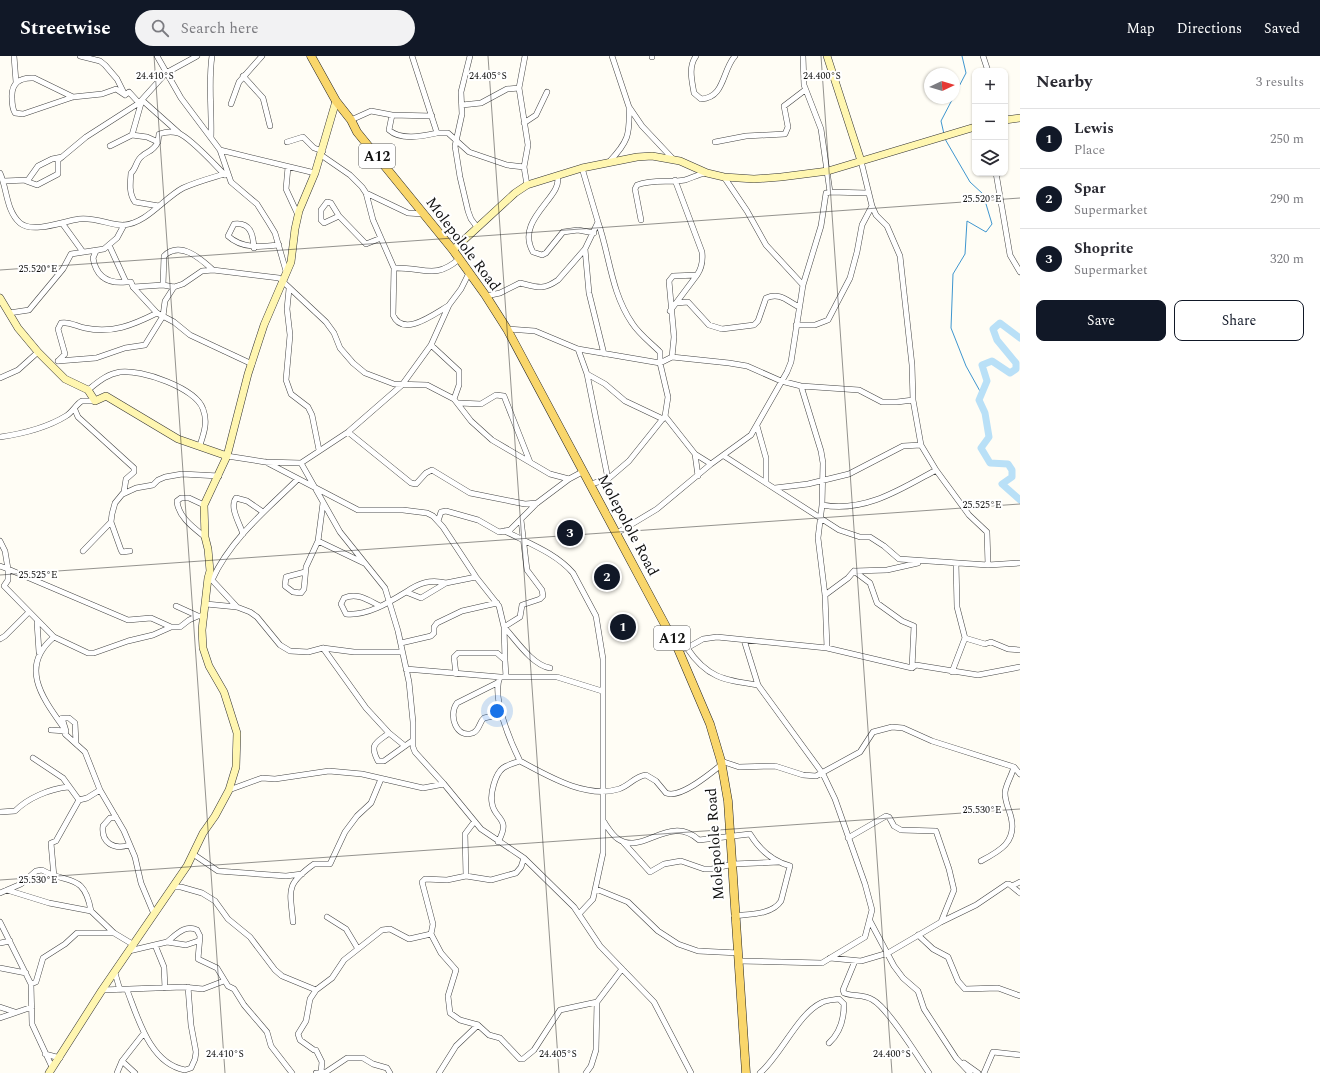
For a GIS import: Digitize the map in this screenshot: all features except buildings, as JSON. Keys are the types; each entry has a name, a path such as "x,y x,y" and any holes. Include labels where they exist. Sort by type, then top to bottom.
{"main road":[{"name":"Molepolole Road","path":"311,56 336,101 351,120 357,132 453,250 486,296 507,329 678,649 704,707 721,763 728,801 732,836 734,916 739,957 746,1073"}],"street":[{"path":"14,56 16,82 12,93 12,104 13,110 18,114 36,111 73,97 102,94 116,89 125,95"},
{"path":"80,56 100,59"},
{"path":"96,56 117,79 125,95"},
{"path":"157,56 181,98 220,150 232,182"},
{"path":"4,181 26,180 37,185 58,174 58,160 86,137 140,102 166,73 197,56"},
{"path":"211,138 212,114 210,75 212,56"},
{"path":"231,104 234,92 244,76 262,56"},
{"path":"412,56 437,133"},
{"path":"470,56 460,96 462,114 455,150 460,177 471,219 477,227"},
{"path":"525,56 519,88 528,145 524,167 527,185"},
{"path":"612,56 629,107 642,126 674,160"},
{"path":"696,56 691,66 691,73 694,93 701,99 708,99 717,93 728,65 735,56"},
{"path":"803,56 803,81 805,90 821,129 830,192"},
{"path":"827,56 861,161 867,193 878,217 887,226 900,256 912,365 913,400 921,445 936,470 969,515 987,532 988,565"},
{"path":"983,56 987,68"},
{"path":"244,76 263,98 270,126"},
{"path":"16,82 27,78 34,78 73,97"},
{"path":"462,105 482,103 507,88 519,88"},
{"path":"715,142 746,136 785,134 788,127 784,109 785,104 805,90"},
{"path":"125,95 129,92 189,140 257,204 274,234 286,271"},
{"path":"524,123 536,115 547,92"},
{"path":"51,1070 102,990 188,866 203,833 215,816 228,790 236,767 237,733 224,692 209,666 205,655 201,616 206,604 210,571 208,549 205,537 204,505 227,456 264,325 284,283 286,271 291,262 298,216 316,173 336,101"},
{"path":"132,135 140,102"},
{"path":"609,162 622,148 628,138 629,107"},
{"path":"351,120 371,111 392,115 432,116"},
{"path":"392,115 388,126 389,130 394,133 416,137 437,133 448,133 469,152 507,164 524,167"},
{"path":"1008,119 1020,117"},
{"path":"453,250 515,193 527,185 582,168 644,157 674,160 707,173 724,177 759,179 828,171 937,136 972,128"},
{"path":"159,206 135,202 131,197 131,173 135,170 140,157 153,151 158,142 159,134 170,132 179,133"},
{"path":"110,146 132,135 147,137 158,142"},
{"path":"287,142 303,137 310,145 350,175 366,193 408,213 423,214"},
{"path":"220,150 316,173"},
{"path":"26,180 38,166 52,159 62,157"},
{"path":"288,167 286,189 298,216"},
{"path":"582,168 605,245 611,278 619,302 633,325 660,352 660,363 668,397 664,418 629,461 608,479 591,484"},
{"path":"0,173 4,181 13,213 22,225 26,227 49,227 91,218 124,225 140,219 183,188 224,174"},
{"path":"641,220 635,190 637,185 659,180 686,180 697,174 707,173"},
{"path":"557,176 557,184 532,223 530,243 533,252 542,255 546,253 563,232 578,230 594,233"},
{"path":"997,176 1010,255 1020,272"},
{"path":"724,177 747,211 766,245 803,285"},
{"path":"670,311 700,270 702,252 676,180"},
{"path":"366,193 370,210 394,268 393,315 395,320 400,324 410,326 449,305"},
{"path":"617,533 657,509 711,464 724,456 728,450 751,435 790,362 803,285 821,226 826,193 867,193"},
{"path":"796,325 815,325 828,320 850,278 858,252 862,225 872,206"},
{"path":"339,216 366,244 381,238"},
{"path":"486,296 500,293 520,283 537,288 552,284 558,280 585,249 598,222"},
{"path":"62,223 82,252"},
{"path":"254,248 251,230 246,226 234,224 228,236 233,241 254,248 278,245"},
{"path":"124,225 117,238 104,249 96,251 93,258 98,273 106,280 131,282 133,287 157,313 174,322 190,335 252,364"},
{"path":"109,245 126,282"},
{"path":"9,313 29,310 63,269 68,257 72,254 104,249"},
{"path":"585,249 589,293 604,354"},
{"path":"163,285 164,256 168,253 189,252 199,257 213,270"},
{"path":"394,268 408,267 439,272 450,267 459,259"},
{"path":"133,287 163,285 174,287 183,284 202,271 213,270 273,276 279,278 326,322 334,334 340,348 352,363 364,373 386,382 402,385 412,383 427,385 454,399 460,404 471,421 492,440 550,474 569,479"},
{"path":"0,438 44,426 75,410 82,401 95,401 106,396 178,439 200,445 227,456 266,462 301,463 348,432 402,385 431,345 449,305 461,289 469,273"},
{"path":"672,357 674,337 670,311 670,278 681,274 697,275"},
{"path":"58,361 96,358 125,348 144,346 152,336 163,316 165,301 174,287"},
{"path":"289,289 287,309 290,335 286,380 291,394 308,407 312,415 320,450"},
{"path":"676,303 688,302 709,325 722,329 754,325 758,321 766,298 772,296 779,295 799,307"},
{"path":"0,298 18,328 38,352 52,367 70,382 88,390 95,401"},
{"path":"52,367 65,354 58,329 61,323 67,322 85,328 100,330 118,330 157,313"},
{"path":"507,329 535,332 578,349 604,354 660,363 672,357 747,366 781,381 801,386 859,390 882,402 913,400"},
{"path":"431,345 459,371 459,385 454,399"},
{"path":"578,349 587,374 608,479"},
{"path":"0,378 18,370 38,352"},
{"path":"88,390 110,375 124,372 141,374 176,385 198,401 203,408 206,427 200,445"},
{"path":"587,374 605,384 633,406 664,418 695,454 711,464"},
{"path":"801,386 821,451 823,481 818,543 825,595 826,648"},
{"path":"460,404 481,404 496,394 504,396 530,462"},
{"path":"75,410 78,417 134,468 134,472 126,480 124,492 114,505 111,522 122,552 130,551"},
{"path":"756,426 766,458 766,483"},
{"path":"348,432 411,483 416,484 426,473 432,470 470,493 525,504 537,503"},
{"path":"775,488 823,481 854,472 903,446 921,445"},
{"path":"695,454 698,476"},
{"path":"724,456 839,530 874,540 899,559 922,562 988,565 1020,563"},
{"path":"266,462 358,510 368,511 380,509 420,512 427,513 438,521 476,576 497,602 504,627 505,660 503,677 497,683 457,703 454,707 453,720 459,730 465,733 470,733 478,730 484,718 502,714"},
{"path":"301,463 340,532 385,588 400,643 412,701 412,741 415,752 444,784 474,822 498,842 524,858 568,900 600,946 654,1002 691,1073"},
{"path":"822,505 857,506 875,501 936,470"},
{"path":"438,521 441,512 446,511 478,520 499,532 510,530 537,503 569,479 584,471"},
{"path":"120,496 136,488 153,486 158,480 166,477 182,474 218,476"},
{"path":"210,579 220,561 243,534 263,512 298,480"},
{"path":"204,505 188,498 181,498 177,501 178,508 189,524 205,537"},
{"path":"243,534 233,503 236,498 247,501 263,512"},
{"path":"305,572 286,577 286,586 296,593 303,592 305,572 318,541 324,503"},
{"path":"504,627 520,617 522,605 540,599 543,596 542,590 528,570 521,520"},
{"path":"83,551 111,522"},
{"path":"505,531 552,556 573,573 596,616 601,638 603,659 603,853 593,899 579,914"},
{"path":"0,541 5,550 8,569 8,580 4,586 54,637 91,654 128,641 153,635 171,627"},
{"path":"318,541 365,563"},
{"path":"825,595 854,572 887,570 922,562"},
{"path":"952,672 965,638 957,607 956,563"},
{"path":"0,566 128,620 150,618 171,627 180,627 201,616"},
{"path":"854,572 870,583 877,603 902,621 914,626 912,668"},
{"path":"406,592 421,598 446,583 476,576"},
{"path":"210,579 237,607 257,617 284,648 296,652 308,652 323,648 354,652 402,652"},
{"path":"380,606 366,598 352,595 344,598 341,604 343,612 349,614 367,612 390,602 420,583 430,581 446,583"},
{"path":"400,643 431,636 434,633 434,627 437,623 462,611 497,602"},
{"path":"206,604 237,607"},
{"path":"176,606 201,616"},
{"path":"0,639 5,636 29,612"},
{"path":"37,621 39,652 37,683 46,703 66,731"},
{"path":"504,627 533,658 544,666 550,668"},
{"path":"39,652 54,637"},
{"path":"678,649 687,648 703,639 717,637 826,648 912,668 916,665 952,672 983,675 1020,667"},
{"path":"965,638 985,644 991,642 1008,649 1020,650"},
{"path":"596,889 628,902 658,931 678,944 698,951 739,957 822,963 865,937 872,910 865,884 835,799 823,774 758,685 744,640"},
{"path":"323,648 366,708 389,733 405,746"},
{"path":"687,648 694,658 711,674 728,680 758,685"},
{"path":"456,674 454,657 458,653 497,653 505,660"},
{"path":"406,669 503,677 557,677 602,691"},
{"path":"497,683 502,714 520,761 558,782 602,791 619,789 630,781 646,775 656,781 666,793 673,794 698,782 721,763 739,767 775,766 809,776 823,774 860,752 873,732 892,727 903,728 932,741 1014,767 1020,774"},
{"path":"76,743 75,723 69,718 62,718 66,731 65,734 85,752 100,790 130,845 141,883 154,914"},
{"path":"51,730 66,731"},
{"path":"389,733 373,747 378,761 384,761 412,741"},
{"path":"33,758 63,778 68,787 79,800"},
{"path":"498,842 503,833 503,825 501,817 494,810 491,803 492,792 499,772 503,768 520,761"},
{"path":"981,861 1002,850 1010,836 1012,828 1011,819 1005,792 1014,767"},
{"path":"228,790 262,778 275,779 329,771 362,774 423,788 444,784"},
{"path":"293,922 290,889 302,874 314,864 330,864 345,832 357,816 371,803 381,779"},
{"path":"0,812 15,811 25,801 60,788 68,787"},
{"path":"54,877 51,843 56,841 79,800 87,798 100,790"},
{"path":"848,838 886,816 889,817 894,826 901,830 936,831 949,868 954,890 941,922"},
{"path":"116,817 110,818 103,826 103,837 114,847 122,848 130,845"},
{"path":"466,876 465,834 474,822"},
{"path":"604,822 616,838 623,842 650,872 664,864 681,861 704,869 712,870 733,864 779,862"},
{"path":"623,842 635,842 679,830 691,833 699,840 750,834 755,843 779,862 790,866 781,901 778,905 764,912 734,916"},
{"path":"193,854 218,871 286,876 302,874"},
{"path":"524,858 521,867 516,873 491,880 466,876 451,880 423,880 433,924 431,934 442,953 456,970 448,996 450,1013 460,1020 478,1025 489,1035 500,1038 517,1057 523,1059 534,1050 560,1010 597,1002"},
{"path":"0,893 21,884 38,870 42,870 54,877 62,876 83,887 88,896 91,911"},
{"path":"1012,886 1020,882"},
{"path":"830,958 855,961 867,960 888,953 941,922 976,904 1007,884 1012,886 1020,894"},
{"path":"173,888 180,887 202,893 215,901 228,919 250,937 275,970 282,976 316,990"},
{"path":"7,890 49,903 91,911 114,933 134,945"},
{"path":"327,917 346,929 358,949"},
{"path":"870,921 897,972 918,991 924,1009 956,1058 970,1073"},
{"path":"0,922 26,972 30,984 32,1024 40,1040 51,1070"},
{"path":"168,942 183,930 190,928 197,930 199,933 198,959 217,968 224,981 228,986 234,989 244,1005 267,1032 270,1046 292,1073"},
{"path":"390,1073 387,1068 358,1057 347,1058 322,1072 322,1062 316,1050 300,1040 298,1034 306,1021 310,999 316,990 332,978 341,963 358,949 386,929 409,939 431,934"},
{"path":"30,984 36,982 44,958 65,944 77,933 114,933"},
{"path":"918,935 933,949 948,957 958,980 965,989 998,988 1020,996"},
{"path":"0,943 10,941"},
{"path":"129,951 168,942 186,945 198,941"},
{"path":"155,944 164,967 165,988"},
{"path":"855,961 843,990 844,993 865,996 875,1000 888,1015 929,1073"},
{"path":"0,968 26,972"},
{"path":"586,1073 594,1059 596,1050 597,1002 622,969"},
{"path":"115,973 120,990"},
{"path":"102,990 188,987 208,988 224,981"},
{"path":"127,990 144,1033 157,1052 167,1062 182,1070 191,1068 196,1052 191,1025 188,987"},
{"path":"760,1073 768,1066 804,1017 815,1006 822,1002 839,999 844,1004 844,1017 833,1039 829,1043"},
{"path":"0,1007 15,1012"},
{"path":"1,1017 32,1007"},
{"path":"439,1073 456,1046 478,1025"},
{"path":"116,1073 122,1061 144,1033"},
{"path":"984,1073 993,1052 1020,1055"},
{"path":"45,1054 60,1058"},
{"path":"956,1058 978,1073"},
{"path":"122,1061 135,1073"}],"waterway":[{"path":"960,84 966,73 962,56"},
{"path":"944,134 941,121 950,104"},
{"path":"945,139 970,182 983,194 992,224 986,232 967,221 965,254 953,274 951,328 966,366 981,393 979,400"},
{"path":"1020,338 1000,323 993,329 997,340 1016,363 1016,369 1010,373 992,361 982,365 987,381 979,400 985,413 989,437 981,448 990,463 1008,464 1012,470 1012,477 1002,484 1020,500"}],"place":[{"name":"Shoprite","path":"570,533"},
{"name":"Spar","path":"607,577"},
{"name":"Lewis","path":"623,627"}]}
